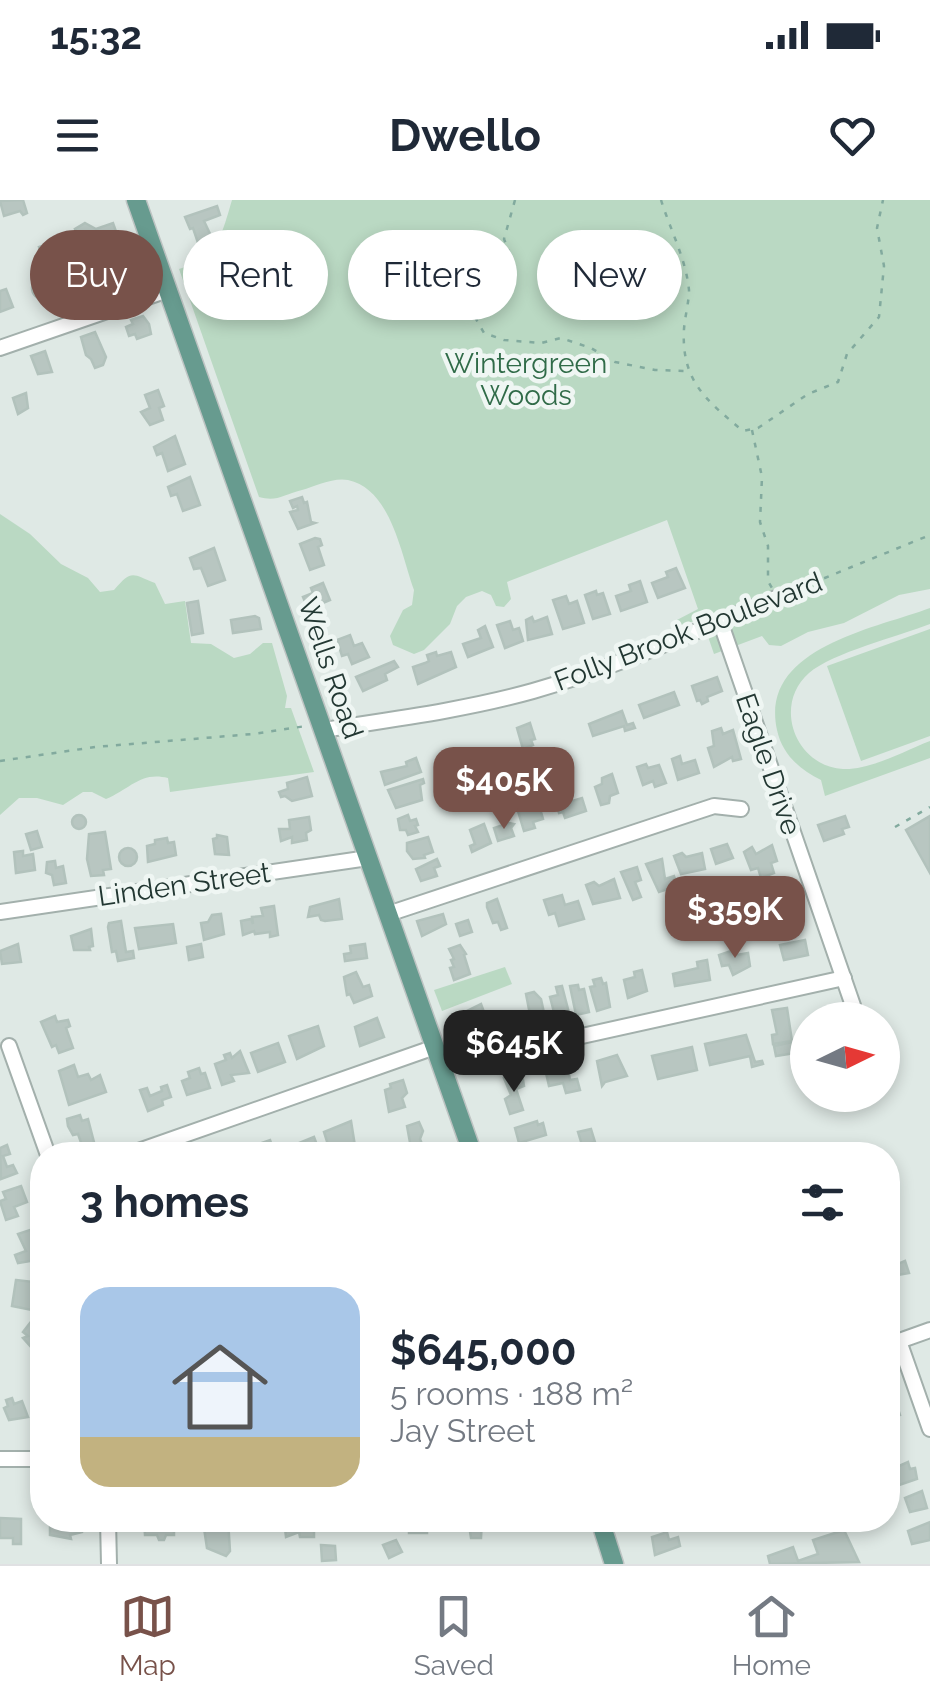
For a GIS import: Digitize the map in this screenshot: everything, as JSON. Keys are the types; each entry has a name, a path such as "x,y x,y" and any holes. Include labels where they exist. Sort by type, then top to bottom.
{"main road":[{"name":"Wells Road","path":"136,200 468,1142"},
{"path":"604,1532 614,1564"}],"street":[{"path":"0,348 168,290"},
{"name":"Folly Brook Boulevard","path":"323,730 467,707 533,691 624,662 776,598"},
{"name":"Eagle Drive","path":"720,622 852,1002"},
{"path":"388,914 714,806 741,810"},
{"name":"Linden Street","path":"0,912 368,858"},
{"path":"442,1067 844,978"},
{"path":"10,1046 43,1142"},
{"path":"164,1142 435,1046"},
{"path":"900,1341 930,1330"},
{"path":"900,1357 930,1429"},
{"path":"0,1458 30,1459"},
{"path":"108,1532 109,1564"}],"path":[{"path":"515,200 504,239 510,254 506,271 501,286 476,319 484,334 504,340 541,342 561,338 616,362 655,370 688,371"},
{"path":"661,200 687,280 684,347 688,371 704,399 743,432 758,428 808,394 838,382 847,354 878,316 884,266 877,228 882,200"},
{"path":"752,430 762,477 760,522 768,546 768,581 776,598"},
{"name":"Folly Brook Boulevard","path":"776,598 930,536"},
{"path":"0,760 95,746 302,727"},
{"path":"895,827 930,806"}],"green space":[{"name":"Wintergreen Woods","path":"232,200 930,200 930,589 899,595 844,623 808,632 781,646 769,645 762,636 714,654 702,619 681,625 675,621 698,609 667,520 507,582 511,599 504,607 496,606 491,595 482,591 466,597 457,606 450,624 424,650 414,654 393,645 390,636 403,610 412,605 414,590 384,509 363,486 343,479 275,498 259,497 197,320 328,320 328,230 223,230"},
{"path":"0,514 30,534 61,564 88,578 100,592 114,590 133,575 155,583 165,604 185,601 191,643 211,644 234,658 250,654 263,643 272,643 287,696 285,708 291,708 314,772 170,792 168,778 150,777 106,799 92,792 83,792 63,805 19,798 0,815"},
{"path":"930,608 930,624 833,659 809,673 798,686 792,701 794,732 812,757 826,765 843,769 865,766 930,741 930,758 825,796 821,780 793,760 779,739 776,702 785,679 826,646"},
{"path":"930,629 930,736 861,761 827,666"},
{"path":"505,967 512,984 442,1011 434,990"}],"building":[{"path":"23,200 27,213 4,216 0,201"},
{"path":"217,206 220,215 204,221 208,230 190,229 185,217"},
{"path":"85,223 96,229 113,223 116,230 76,230"},
{"path":"6,289 13,307 0,312 0,291"},
{"path":"131,320 146,320 151,334 137,339 135,334 129,336 126,327 133,324"},
{"path":"95,332 106,357 103,365 95,368 81,337"},
{"path":"45,351 52,372 38,374 31,356"},
{"path":"158,390 164,406 159,408 163,420 150,425 141,412 150,408 145,395"},
{"path":"26,393 28,408 18,414 13,398"},
{"path":"175,436 185,464 168,471 162,453 157,455 154,447"},
{"path":"190,477 200,505 183,511 177,494 171,496 168,487"},
{"path":"302,497 307,502 311,522 315,523 298,529 290,512 298,510 297,506 293,508 290,501"},
{"path":"315,538 322,545 318,547 324,565 310,570 300,544"},
{"path":"214,548 225,580 208,586 201,568 194,569 190,558"},
{"path":"676,568 685,588 658,598 652,583 668,577 666,572"},
{"path":"640,581 647,602 621,611 616,596 631,591 629,585"},
{"path":"323,583 330,600 308,609 303,597"},
{"path":"596,591 597,595 603,593 610,614 593,619 585,595"},
{"path":"566,596 569,604 577,601 584,623 563,629 553,600"},
{"path":"198,601 203,633 192,635 187,603"},
{"path":"255,616 261,629 233,633 231,620"},
{"path":"532,617 534,622 547,617 552,634 528,640 526,620"},
{"path":"510,621 513,630 519,628 523,641 505,648 497,625"},
{"path":"485,626 493,647 468,657 463,644 481,638 478,630"},
{"path":"350,635 354,646 362,643 369,657 352,664 348,654 342,656 337,640"},
{"path":"436,652 437,656 451,652 456,667 418,684 413,667 429,661 427,655"},
{"path":"394,661 398,667 385,674 387,680 363,691 356,677"},
{"path":"717,677 722,691 707,697 708,701 702,704 697,701 692,686"},
{"path":"674,692 679,705 644,718 639,705"},
{"path":"622,711 627,725 633,723 635,728 625,731 624,726 593,736 589,724"},
{"path":"530,723 535,739 531,740 533,745 523,749 517,728"},
{"path":"721,728 723,734 733,730 741,759 733,761 732,757 714,767 708,748 714,746 712,731"},
{"path":"552,749 556,760 540,766 536,755"},
{"path":"473,753 476,768 451,778 447,758"},
{"path":"680,756 682,764 695,760 699,773 678,780 672,759"},
{"path":"416,758 421,772 385,785 381,772 407,766 406,762"},
{"path":"646,764 648,768 659,765 666,783 655,787 653,781 643,785 637,767"},
{"path":"612,774 618,793 601,805 595,787"},
{"path":"307,777 312,796 292,801 281,797 279,792 288,789 287,783"},
{"path":"423,779 422,800 396,808 388,790"},
{"path":"565,789 569,802 582,798 586,811 565,818 563,812 559,813 554,793"},
{"path":"539,805 543,819 533,822 535,828 524,831 518,811"},
{"path":"79,815 86,822 79,829 72,822"},
{"path":"408,815 410,821 416,819 418,832 408,835 406,830 400,830 398,819"},
{"path":"845,816 849,827 842,829 844,834 824,841 818,825"},
{"path":"930,816 930,873 906,830"},
{"path":"309,817 311,830 306,833 307,840 292,843 292,837 281,841 279,829 290,829 289,820"},
{"path":"484,824 491,843 472,852 470,846 475,844 470,830"},
{"path":"514,824 514,836 498,841 494,828"},
{"path":"37,831 42,847 31,850 26,834"},
{"path":"105,832 111,869 103,870 104,875 91,876 87,859 89,834"},
{"path":"217,835 227,837 229,855 215,854 213,839"},
{"path":"428,837 433,852 425,858 413,859 407,843"},
{"path":"167,838 168,843 174,842 176,855 148,862 147,846"},
{"path":"727,844 733,858 716,864 711,849"},
{"path":"772,845 777,861 771,863 774,873 761,878 758,868 751,870 744,852 752,847 756,854"},
{"path":"128,848 137,857 128,866 119,857"},
{"path":"23,851 23,856 33,854 35,870 16,873 14,852"},
{"path":"682,853 686,857 702,853 705,869 681,874 674,856"},
{"path":"437,859 437,876 421,881 416,869"},
{"path":"662,859 665,879 674,876 677,886 659,892 646,864"},
{"path":"55,861 56,868 63,866 66,883 54,885 52,875 46,873 47,862"},
{"path":"637,867 641,880 635,882 641,897 633,900 621,872"},
{"path":"614,879 620,898 593,904 586,885 594,882 599,886"},
{"path":"562,895 565,905 578,901 584,919 559,926 555,913 549,915 544,900"},
{"path":"339,899 342,919 308,917 310,907"},
{"path":"497,899 507,928 501,930 498,922 493,923 487,907 487,903"},
{"path":"274,906 278,935 270,937 270,932 254,931 243,935 241,921 251,919 253,924 252,917 263,916 261,908"},
{"path":"221,914 224,934 204,940 201,923"},
{"path":"443,914 446,924 422,936 417,921"},
{"path":"468,920 472,932 460,936 456,924"},
{"path":"121,921 126,952 133,951 134,958 118,961 116,951 112,952 108,927 109,923"},
{"path":"173,924 176,943 139,949 135,928"},
{"path":"91,929 90,950 74,950 71,936"},
{"path":"805,940 808,955 784,960 780,945"},
{"path":"18,944 21,962 2,964 0,951"},
{"path":"201,944 203,957 189,960 187,947"},
{"path":"365,944 367,958 345,961 344,954 351,953 350,946"},
{"path":"460,945 470,974 454,980 450,968 454,967 454,959 449,949"},
{"path":"734,950 737,955 748,953 750,966 733,975 729,965 722,966 719,955"},
{"path":"707,960 710,980 675,986 673,974 698,968 697,962"},
{"path":"642,970 647,991 628,998 624,980"},
{"path":"356,972 363,987 369,985 372,996 354,1003 347,995 344,977"},
{"path":"601,978 606,983 610,1007 597,1011 590,987 595,986 593,980"},
{"path":"578,985 579,990 584,989 589,1012 576,1015 570,986"},
{"path":"562,986 569,1013 555,1016 550,997 558,995 556,987"},
{"path":"534,992 541,999 546,1022 532,1025 526,994"},
{"path":"481,1004 485,1015 475,1020 477,1031 461,1036 455,1017"},
{"path":"787,1008 790,1041 773,1044 772,1035 777,1034 772,1010"},
{"path":"55,1016 57,1022 68,1020 70,1026 66,1028 73,1048 59,1053 56,1045 52,1047 41,1022"},
{"path":"377,1018 384,1037 360,1046 355,1027"},
{"path":"318,1026 324,1046 297,1059 289,1036"},
{"path":"746,1035 755,1062 763,1064 752,1067 750,1056 710,1065 705,1044"},
{"path":"278,1043 285,1062 258,1072 251,1053"},
{"path":"790,1043 790,1054 776,1056 774,1046"},
{"path":"692,1047 697,1070 658,1079 652,1056"},
{"path":"240,1051 249,1073 231,1075 234,1081 222,1085 215,1064 226,1060 224,1055 230,1053 232,1058"},
{"path":"617,1055 627,1076 602,1086 597,1061"},
{"path":"74,1065 78,1077 88,1074 91,1080 100,1075 106,1092 69,1105 59,1071"},
{"path":"199,1068 210,1088 187,1095 182,1081 190,1078 188,1072"},
{"path":"568,1068 570,1080 577,1079 580,1090 566,1093 563,1083 549,1086 546,1073"},
{"path":"515,1075 517,1082 523,1080 524,1086 516,1089 523,1110 510,1114 505,1099 511,1095 504,1078"},
{"path":"403,1080 407,1093 402,1098 405,1107 389,1112 385,1090"},
{"path":"167,1085 171,1097 148,1111 140,1090 147,1088 150,1096"},
{"path":"80,1115 82,1121 88,1119 94,1142 81,1142 78,1134 73,1135 67,1119"},
{"path":"351,1121 354,1142 327,1142 324,1132"},
{"path":"537,1121 538,1125 543,1123 546,1135 519,1142 515,1128"},
{"path":"419,1122 421,1142 410,1142 407,1126"},
{"path":"591,1129 595,1142 581,1142 578,1132"},
{"path":"7,1145 10,1154 3,1156 7,1167 13,1165 17,1173 1,1179 0,1148"},
{"path":"21,1186 27,1202 14,1207 18,1216 6,1220 0,1201 6,1199 3,1192"},
{"path":"30,1230 30,1261 18,1263 15,1255 26,1251 18,1234"},
{"path":"905,1261 909,1273 900,1275 900,1263"},
{"path":"16,1280 30,1282 30,1310 12,1306"},
{"path":"30,1323 30,1346 23,1338 28,1336 23,1332"},
{"path":"12,1398 14,1404 22,1401 28,1417 9,1420 4,1408 8,1406 6,1400"},
{"path":"908,1462 910,1469 915,1468 917,1479 900,1485 900,1466"},
{"path":"922,1491 927,1508 910,1512 905,1498"},
{"path":"0,1518 21,1519 21,1544 13,1544 13,1538 0,1538"},
{"path":"930,1522 930,1540 912,1544 908,1531"},
{"path":"82,1532 70,1535 71,1539 50,1535"},
{"path":"145,1532 174,1532 164,1540 157,1535"},
{"path":"205,1532 229,1532 230,1551 226,1556 207,1548"},
{"path":"299,1532 314,1532 314,1537 300,1537"},
{"path":"470,1532 481,1532 481,1538 471,1538"},
{"path":"667,1532 669,1540 678,1537 680,1546 655,1555 652,1537"},
{"path":"845,1532 859,1562 770,1564 768,1556 793,1547 798,1561 818,1554 813,1540"},
{"path":"396,1540 402,1552 389,1558 383,1545"},
{"path":"321,1545 335,1546 336,1560 322,1561"}]}
